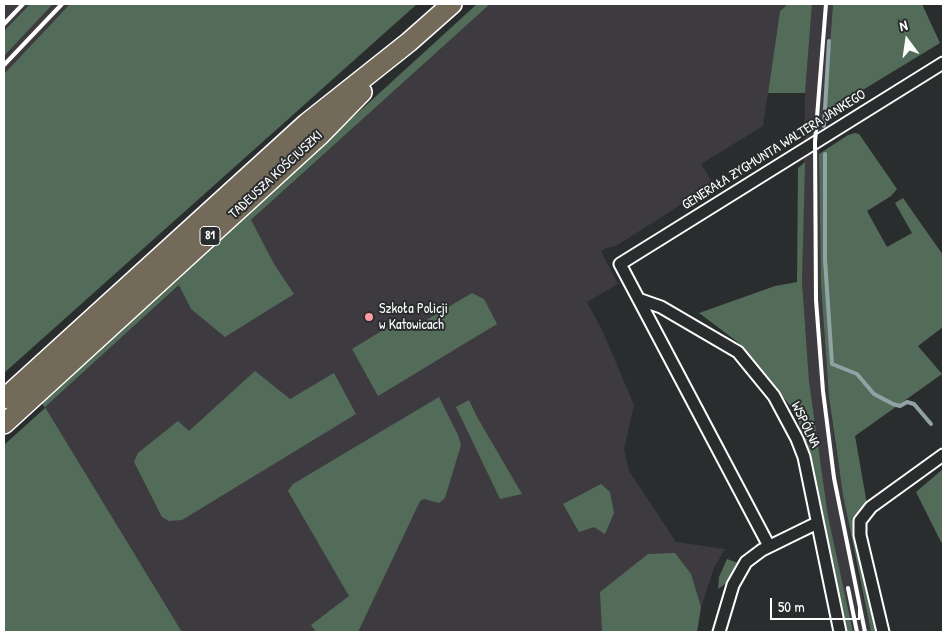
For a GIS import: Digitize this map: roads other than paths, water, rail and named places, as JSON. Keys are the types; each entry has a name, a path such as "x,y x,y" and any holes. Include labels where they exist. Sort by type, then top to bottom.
{"main road":[{"name":"TADEUSZA KOŚCIUSZKI","path":"4,399 307,123 409,42 452,4"},
{"name":"TADEUSZA KOŚCIUSZKI","path":"4,424 319,136 409,42"}],"street":[{"name":"GENERAŁA ZYGMUNTA WALTERA JANKEGO","path":"641,300 620,264 943,63"},
{"name":"WSPÓLNA","path":"641,300 660,307 738,352 774,396 797,439 804,457 840,632"},
{"path":"641,300 769,546"},
{"path":"882,632 860,535 860,521 871,507 943,455"},
{"path":"719,632 729,596 741,569 751,557 769,546 817,523"}],"waterway":[{"path":"824,126 829,41"},
{"path":"825,154 825,260 832,364 857,374 874,394 893,404 900,406 907,402 914,404 931,424"}],"railway":[{"path":"4,24 23,4"},
{"path":"4,65 62,4"},
{"path":"826,4 815,142 816,300 823,391 834,478 865,632"},
{"path":"848,588 857,632"}],"place":[{"name":"Szkoła Policji w Katowicach","path":"369,317"}]}
